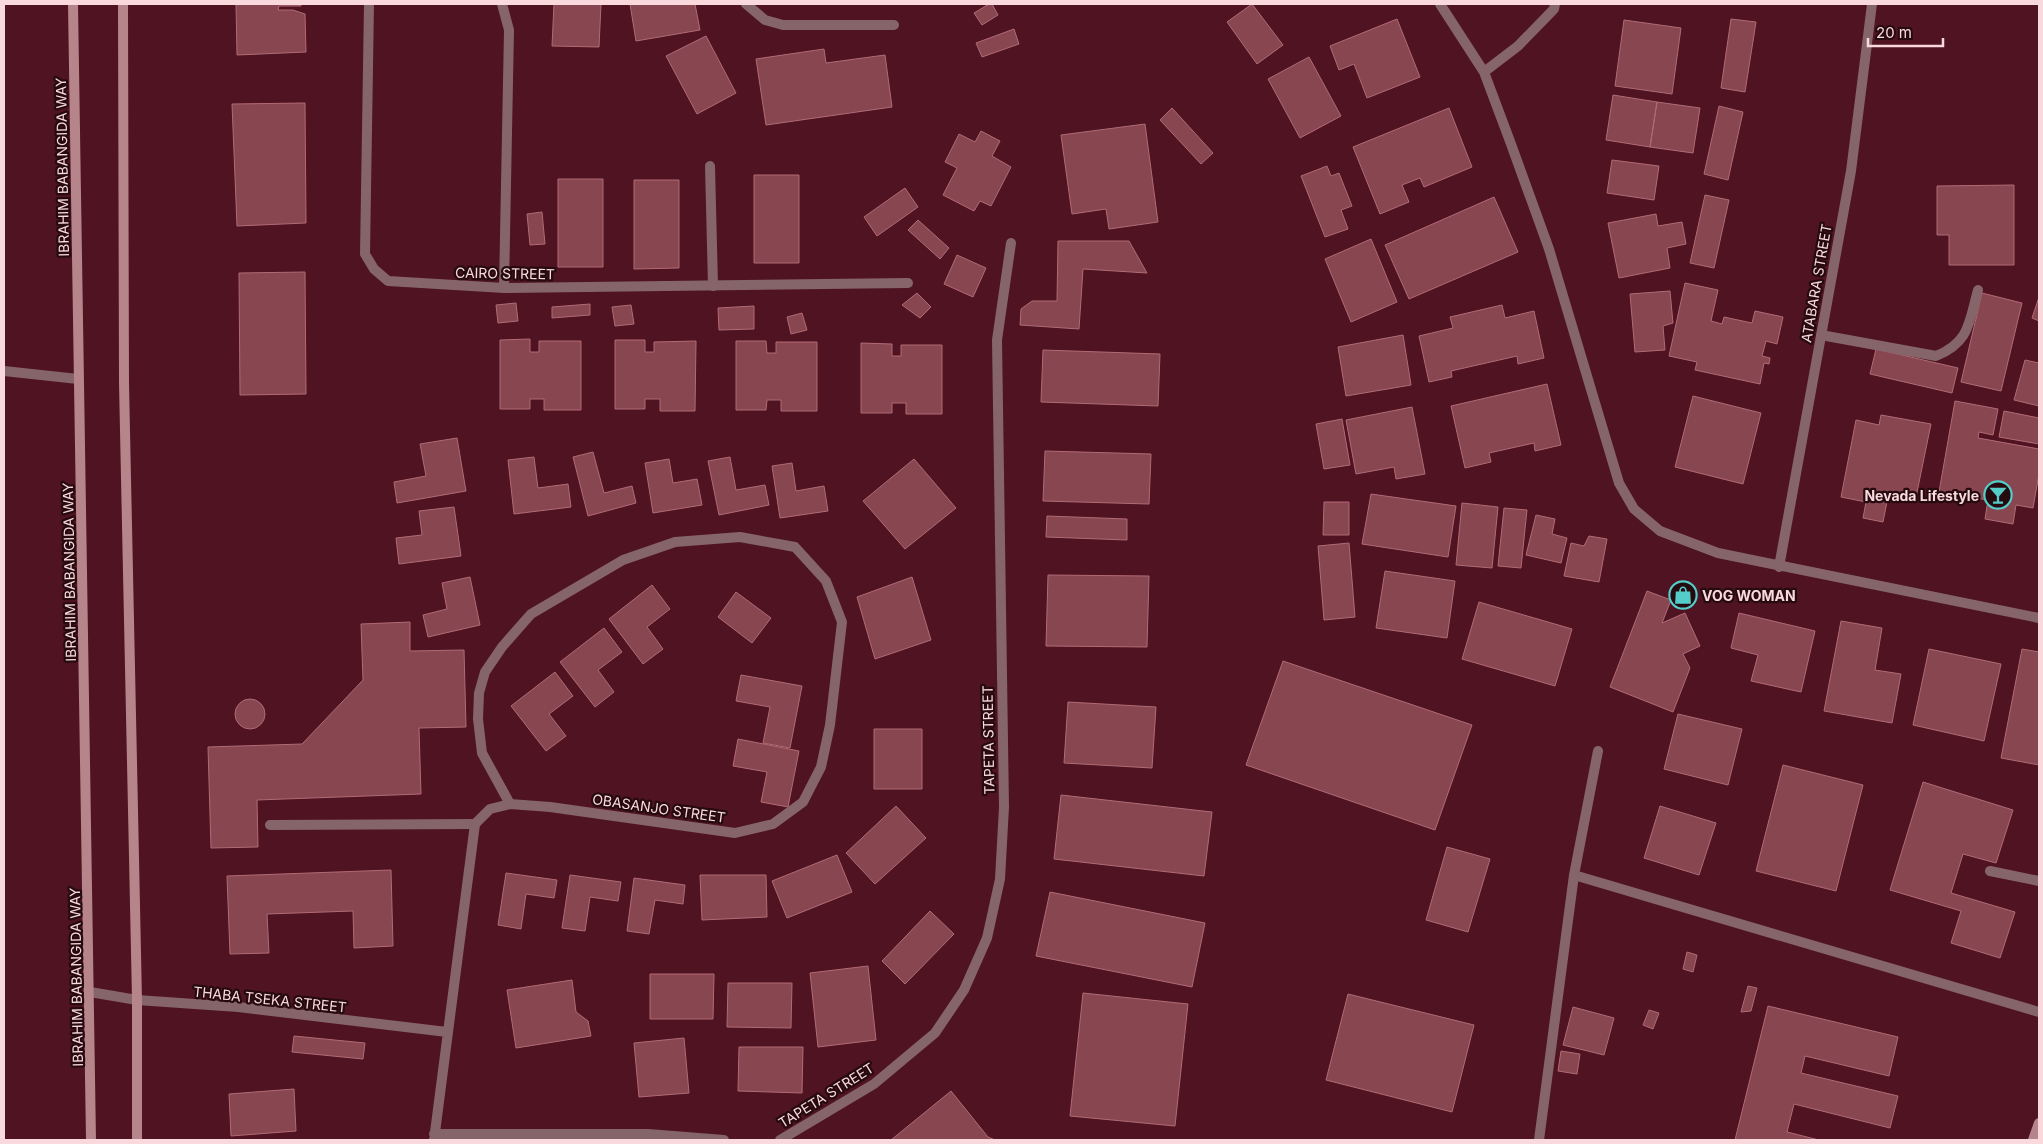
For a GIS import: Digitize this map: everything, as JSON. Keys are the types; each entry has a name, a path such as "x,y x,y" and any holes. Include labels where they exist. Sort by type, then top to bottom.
{"main road":[{"name":"IBRAHIM BABANGIDA WAY","path":"74,4 78,379 90,992 91,1140"},
{"path":"123,4 124,383 137,1000 137,1140"},
{"path":"2033,1140 2039,1123"}],"street":[{"name":"CAIRO STREET","path":"369,4 365,254 374,269 388,281 504,288 908,283"},
{"path":"502,4 509,30 504,288"},
{"path":"746,4 765,20 783,25 894,24"},
{"path":"1440,4 1484,72 1549,249 1619,482 1634,509 1660,532 1718,553 1779,567 2039,618"},
{"path":"1484,72 1518,46 1554,9 1555,4"},
{"name":"ATABARA STREET","path":"1779,567 1851,170 1872,4"},
{"path":"710,166 713,286"},
{"name":"TAPETA STREET","path":"780,1140 874,1084 936,1033 964,990 987,938 1000,879 1004,807 996,340 1011,243"},
{"path":"1820,335 1936,356 1951,350 1965,336 1978,290"},
{"path":"4,371 78,379"},
{"name":"OBASANJO STREET","path":"475,824 490,809 510,804 550,806 735,833 774,824 803,802 821,767 830,726 842,622 826,581 795,547 740,537 675,542 623,560 531,614 502,647 485,672 479,692 478,719 482,753 510,804"},
{"path":"1539,1140 1574,875 1598,751"},
{"path":"270,826 475,824 434,1137 648,1134 724,1140"},
{"path":"1990,871 2039,881"},
{"path":"1574,875 2039,1012"},
{"name":"THABA TSEKA STREET","path":"90,992 137,1000 238,1007 447,1032"}],"building":[{"path":"236,4 301,4 301,6 279,6 278,10 293,10 305,14 306,52 237,55"},
{"path":"554,4 601,4 599,47 552,46"},
{"path":"630,4 695,4 700,30 636,41"},
{"path":"992,4 998,15 982,25 974,13"},
{"path":"1252,4 1283,45 1257,64 1227,22"},
{"path":"1397,19 1420,77 1367,98 1354,64 1339,70 1330,46"},
{"path":"1731,19 1756,22 1745,92 1721,88"},
{"path":"1624,20 1681,28 1672,94 1615,86"},
{"path":"1014,29 1019,44 982,57 976,43"},
{"path":"706,36 736,93 697,114 666,56"},
{"path":"824,49 826,63 885,55 892,107 766,125 756,59"},
{"path":"1309,57 1341,116 1300,138 1268,79"},
{"path":"1613,95 1657,102 1650,147 1606,140"},
{"path":"1657,102 1700,108 1693,153 1650,147"},
{"path":"305,103 306,223 237,226 232,104"},
{"path":"1719,106 1743,112 1728,180 1704,174"},
{"path":"1172,108 1213,153 1201,164 1160,120"},
{"path":"1449,108 1472,167 1424,187 1420,178 1402,185 1409,202 1380,214 1353,147"},
{"path":"1145,124 1158,222 1109,229 1106,209 1072,214 1061,135"},
{"path":"981,131 1000,141 992,156 1011,167 991,206 980,201 974,211 943,195 957,168 945,162 959,134 975,142"},
{"path":"1612,160 1659,166 1654,200 1607,193"},
{"path":"1327,166 1331,176 1339,173 1352,206 1341,210 1348,229 1325,237 1301,176"},
{"path":"754,175 799,175 799,263 754,263"},
{"path":"558,179 603,179 603,267 558,267"},
{"path":"634,180 679,180 679,268 634,269"},
{"path":"2014,185 2014,265 1949,265 1949,235 1937,235 1937,186"},
{"path":"905,188 918,207 877,236 864,217"},
{"path":"1705,195 1729,200 1714,268 1690,263"},
{"path":"1494,197 1518,252 1409,299 1385,245"},
{"path":"542,212 545,244 530,245 527,214"},
{"path":"1656,214 1658,226 1682,222 1686,244 1667,248 1670,268 1619,278 1608,223"},
{"path":"918,220 949,248 940,259 908,230"},
{"path":"1371,239 1397,302 1351,322 1325,259"},
{"path":"1058,241 1129,241 1147,273 1083,269 1079,329 1020,325 1021,309 1032,301 1057,301"},
{"path":"957,255 986,268 973,297 944,284"},
{"path":"305,272 306,394 240,395 239,273"},
{"path":"1685,283 1718,290 1711,321 1722,324 1724,317 1752,323 1755,311 1783,317 1777,344 1766,341 1762,356 1770,358 1769,364 1764,363 1760,384 1695,370 1697,362 1669,356"},
{"path":"1670,291 1673,323 1663,326 1665,350 1635,352 1630,294"},
{"path":"917,293 931,307 920,318 902,305"},
{"path":"1982,293 2022,303 2001,391 1961,382"},
{"path":"2039,297 2039,321 2032,318"},
{"path":"516,303 518,321 498,323 496,305"},
{"path":"590,304 590,315 552,318 552,307"},
{"path":"631,305 634,324 615,326 612,307"},
{"path":"1502,305 1505,318 1534,311 1544,358 1518,364 1517,356 1451,371 1452,377 1429,382 1419,336 1453,328 1450,317"},
{"path":"754,306 754,329 719,330 718,308"},
{"path":"802,313 807,330 791,334 787,317"},
{"path":"1403,335 1411,385 1346,396 1338,347"},
{"path":"530,339 530,352 539,352 539,341 581,341 581,410 544,410 544,399 530,399 530,409 500,409 500,340"},
{"path":"615,340 645,340 645,352 654,352 654,342 696,341 695,411 660,411 660,399 645,399 645,409 615,409"},
{"path":"736,341 766,341 767,353 776,353 776,342 817,342 817,411 781,411 781,400 767,400 766,410 736,410"},
{"path":"861,343 892,344 892,356 901,356 901,345 942,345 942,414 906,414 906,403 892,403 892,413 861,413"},
{"path":"1876,349 1958,368 1952,393 1870,374"},
{"path":"1043,350 1160,354 1158,406 1041,402"},
{"path":"2025,360 2039,363 2039,406 2014,400"},
{"path":"1547,384 1561,445 1535,451 1534,443 1489,453 1491,462 1465,468 1451,406"},
{"path":"1693,396 1761,413 1743,484 1675,467"},
{"path":"1955,401 1998,409 1993,435 1979,432 1978,438 2039,449 2039,474 2033,508 2016,505 2013,524 1985,519 1988,500 1939,492"},
{"path":"1412,407 1425,474 1396,479 1394,467 1356,474 1346,420"},
{"path":"2004,411 2039,418 2039,444 1999,437"},
{"path":"1881,415 1931,424 1915,502 1888,497 1883,522 1863,518 1866,502 1841,497 1856,420 1879,425"},
{"path":"1342,419 1350,465 1324,469 1316,424"},
{"path":"457,438 466,491 397,503 394,482 426,476 420,444"},
{"path":"1045,451 1151,454 1149,504 1043,501"},
{"path":"593,452 604,493 632,486 636,503 588,516 573,457"},
{"path":"534,457 538,488 568,484 571,507 514,514 508,460"},
{"path":"730,457 736,490 765,485 769,505 719,515 708,461"},
{"path":"669,459 673,483 697,479 702,505 653,513 645,463"},
{"path":"914,459 956,508 905,549 863,501"},
{"path":"792,463 796,491 824,486 828,511 780,518 772,466"},
{"path":"1371,494 1456,506 1448,557 1362,544"},
{"path":"1324,502 1349,502 1349,535 1323,535"},
{"path":"1462,503 1498,507 1492,568 1456,565"},
{"path":"454,507 461,556 399,564 396,538 422,535 419,511"},
{"path":"1504,508 1527,510 1521,568 1498,566"},
{"path":"1536,515 1555,519 1552,534 1567,538 1561,563 1526,555"},
{"path":"1047,516 1127,519 1127,540 1046,537"},
{"path":"1589,536 1607,539 1599,582 1564,576 1571,543 1584,546"},
{"path":"1349,543 1355,617 1324,620 1318,546"},
{"path":"1385,571 1455,581 1447,638 1376,628"},
{"path":"1048,575 1149,576 1147,647 1046,646"},
{"path":"470,577 480,625 428,637 423,615 447,609 442,583"},
{"path":"912,577 931,640 875,659 857,597"},
{"path":"652,585 670,609 647,627 663,649 643,664 609,619"},
{"path":"1647,591 1671,600 1662,623 1685,613 1700,646 1683,654 1690,668 1673,712 1610,687"},
{"path":"736,592 771,618 752,643 718,617"},
{"path":"1479,602 1572,629 1555,686 1462,659"},
{"path":"1739,613 1815,631 1801,692 1751,681 1758,655 1731,648"},
{"path":"1841,621 1882,628 1875,670 1901,674 1892,723 1824,711"},
{"path":"410,622 410,651 464,650 466,727 419,728 421,794 257,800 258,847 211,848 208,747 302,744 363,680 361,624"},
{"path":"604,628 622,652 598,670 614,692 595,707 560,662"},
{"path":"1929,649 2001,664 1984,741 1913,725"},
{"path":"2022,649 2039,652 2039,765 2001,758"},
{"path":"1283,661 1472,725 1435,830 1246,765"},
{"path":"555,672 573,696 549,714 566,736 546,751 511,706"},
{"path":"741,675 802,686 790,748 763,743 770,707 736,701"},
{"path":"250,699 261,703 265,714 261,725 250,729 239,725 235,714 239,703"},
{"path":"1068,702 1156,707 1152,768 1064,763"},
{"path":"1678,714 1742,729 1728,785 1664,769"},
{"path":"874,729 922,729 922,789 874,789"},
{"path":"738,739 799,751 788,807 761,802 767,772 733,766"},
{"path":"1783,765 1863,785 1836,891 1756,871"},
{"path":"1923,782 2013,810 1996,863 1963,854 1951,893 2015,912 2000,958 1951,943 1961,911 1890,890"},
{"path":"1061,795 1212,812 1204,876 1054,859"},
{"path":"896,806 926,838 875,884 846,853"},
{"path":"1660,806 1716,823 1699,875 1644,858"},
{"path":"1447,847 1490,859 1468,932 1426,920"},
{"path":"837,855 852,892 787,918 772,881"},
{"path":"391,870 393,946 354,948 353,911 267,914 269,953 230,954 227,876"},
{"path":"506,873 557,880 554,898 526,894 521,929 498,925"},
{"path":"570,875 621,882 618,901 590,897 585,931 562,928"},
{"path":"700,875 766,875 767,917 702,920"},
{"path":"634,878 685,885 683,904 655,900 649,934 627,931"},
{"path":"1050,892 1205,923 1192,987 1036,956"},
{"path":"930,911 954,934 905,984 882,961"},
{"path":"1687,952 1697,955 1693,972 1683,969"},
{"path":"868,966 876,1040 818,1047 810,973"},
{"path":"650,974 714,974 713,1019 650,1019"},
{"path":"572,980 576,1012 588,1021 591,1036 516,1048 507,990"},
{"path":"728,983 792,983 791,1028 727,1027"},
{"path":"1748,986 1757,988 1751,1011 1741,1012"},
{"path":"1083,993 1188,1004 1175,1126 1070,1116"},
{"path":"1348,994 1474,1025 1452,1112 1326,1080"},
{"path":"1768,1006 1898,1037 1889,1076 1805,1056 1801,1073 1898,1096 1890,1128 1794,1104 1787,1132 1819,1140 1735,1140"},
{"path":"1573,1007 1614,1018 1604,1055 1563,1045"},
{"path":"1649,1010 1659,1013 1653,1029 1643,1025"},
{"path":"294,1036 365,1043 363,1059 292,1052"},
{"path":"684,1038 689,1093 639,1097 634,1043"},
{"path":"739,1047 803,1047 802,1093 738,1091"},
{"path":"1561,1051 1580,1054 1577,1074 1558,1071"},
{"path":"294,1089 296,1131 231,1136 229,1094"},
{"path":"951,1091 988,1137 995,1140 891,1140"}],"place":[{"name":"Nevada Lifestyle","path":"1998,495"},
{"name":"VOG WOMAN","path":"1683,595"}]}
